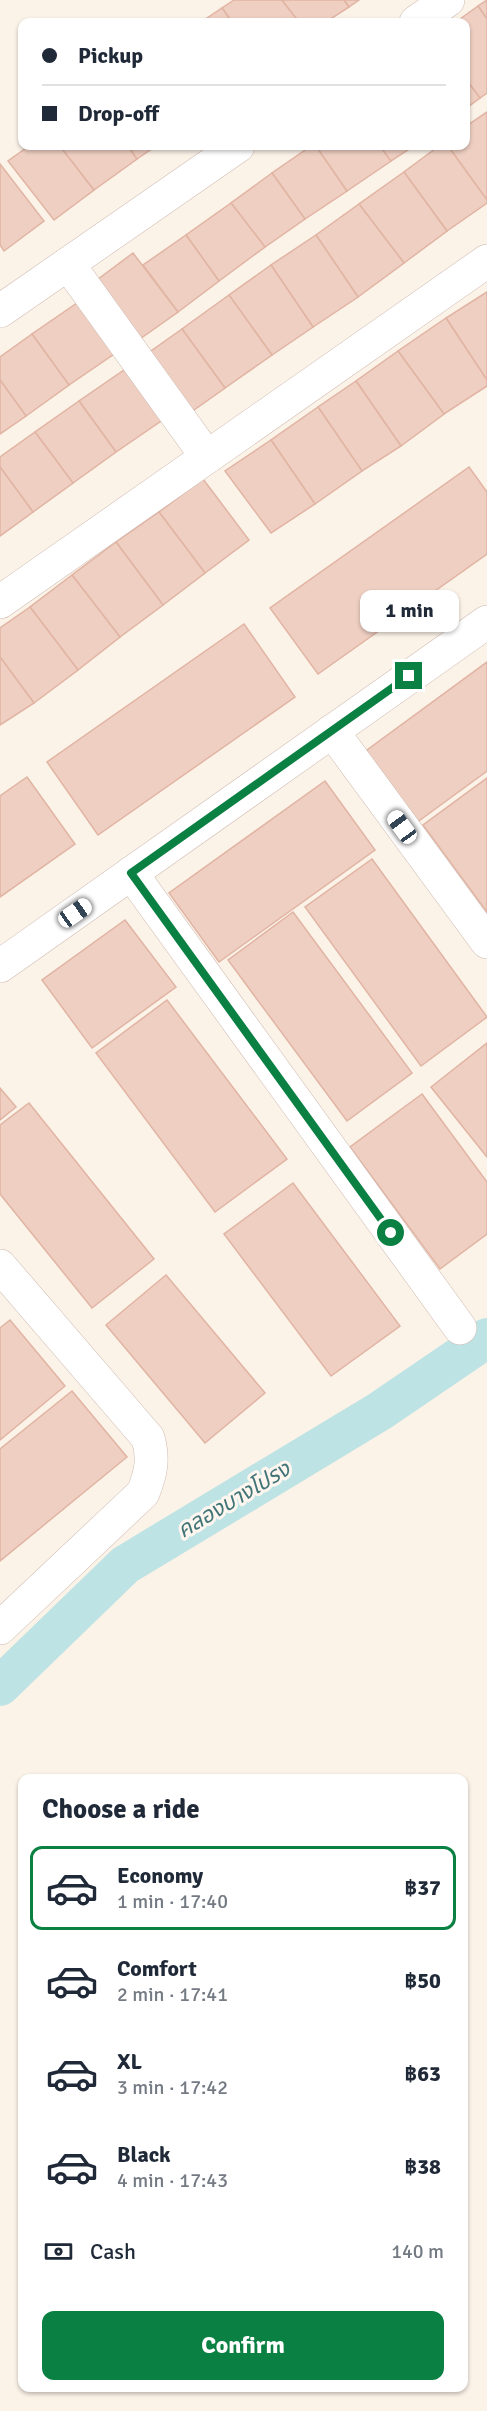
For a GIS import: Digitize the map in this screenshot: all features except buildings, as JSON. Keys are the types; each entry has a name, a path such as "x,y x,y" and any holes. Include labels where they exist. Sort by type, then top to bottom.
{"street":[{"path":"422,18 448,0"},
{"path":"0,311 232,150"},
{"path":"0,602 487,261"},
{"path":"68,264 207,457"},
{"path":"0,966 487,622"},
{"path":"332,731 487,942"},
{"path":"131,873 460,1328"},
{"path":"0,1628 143,1493 152,1466 152,1452 148,1438 4,1279"}],"waterway":[{"name":"คลองบางโปรง","path":"0,1686 125,1565 380,1411 487,1338"}],"route":[{"path":"391,1233 131,873 409,676"}]}
